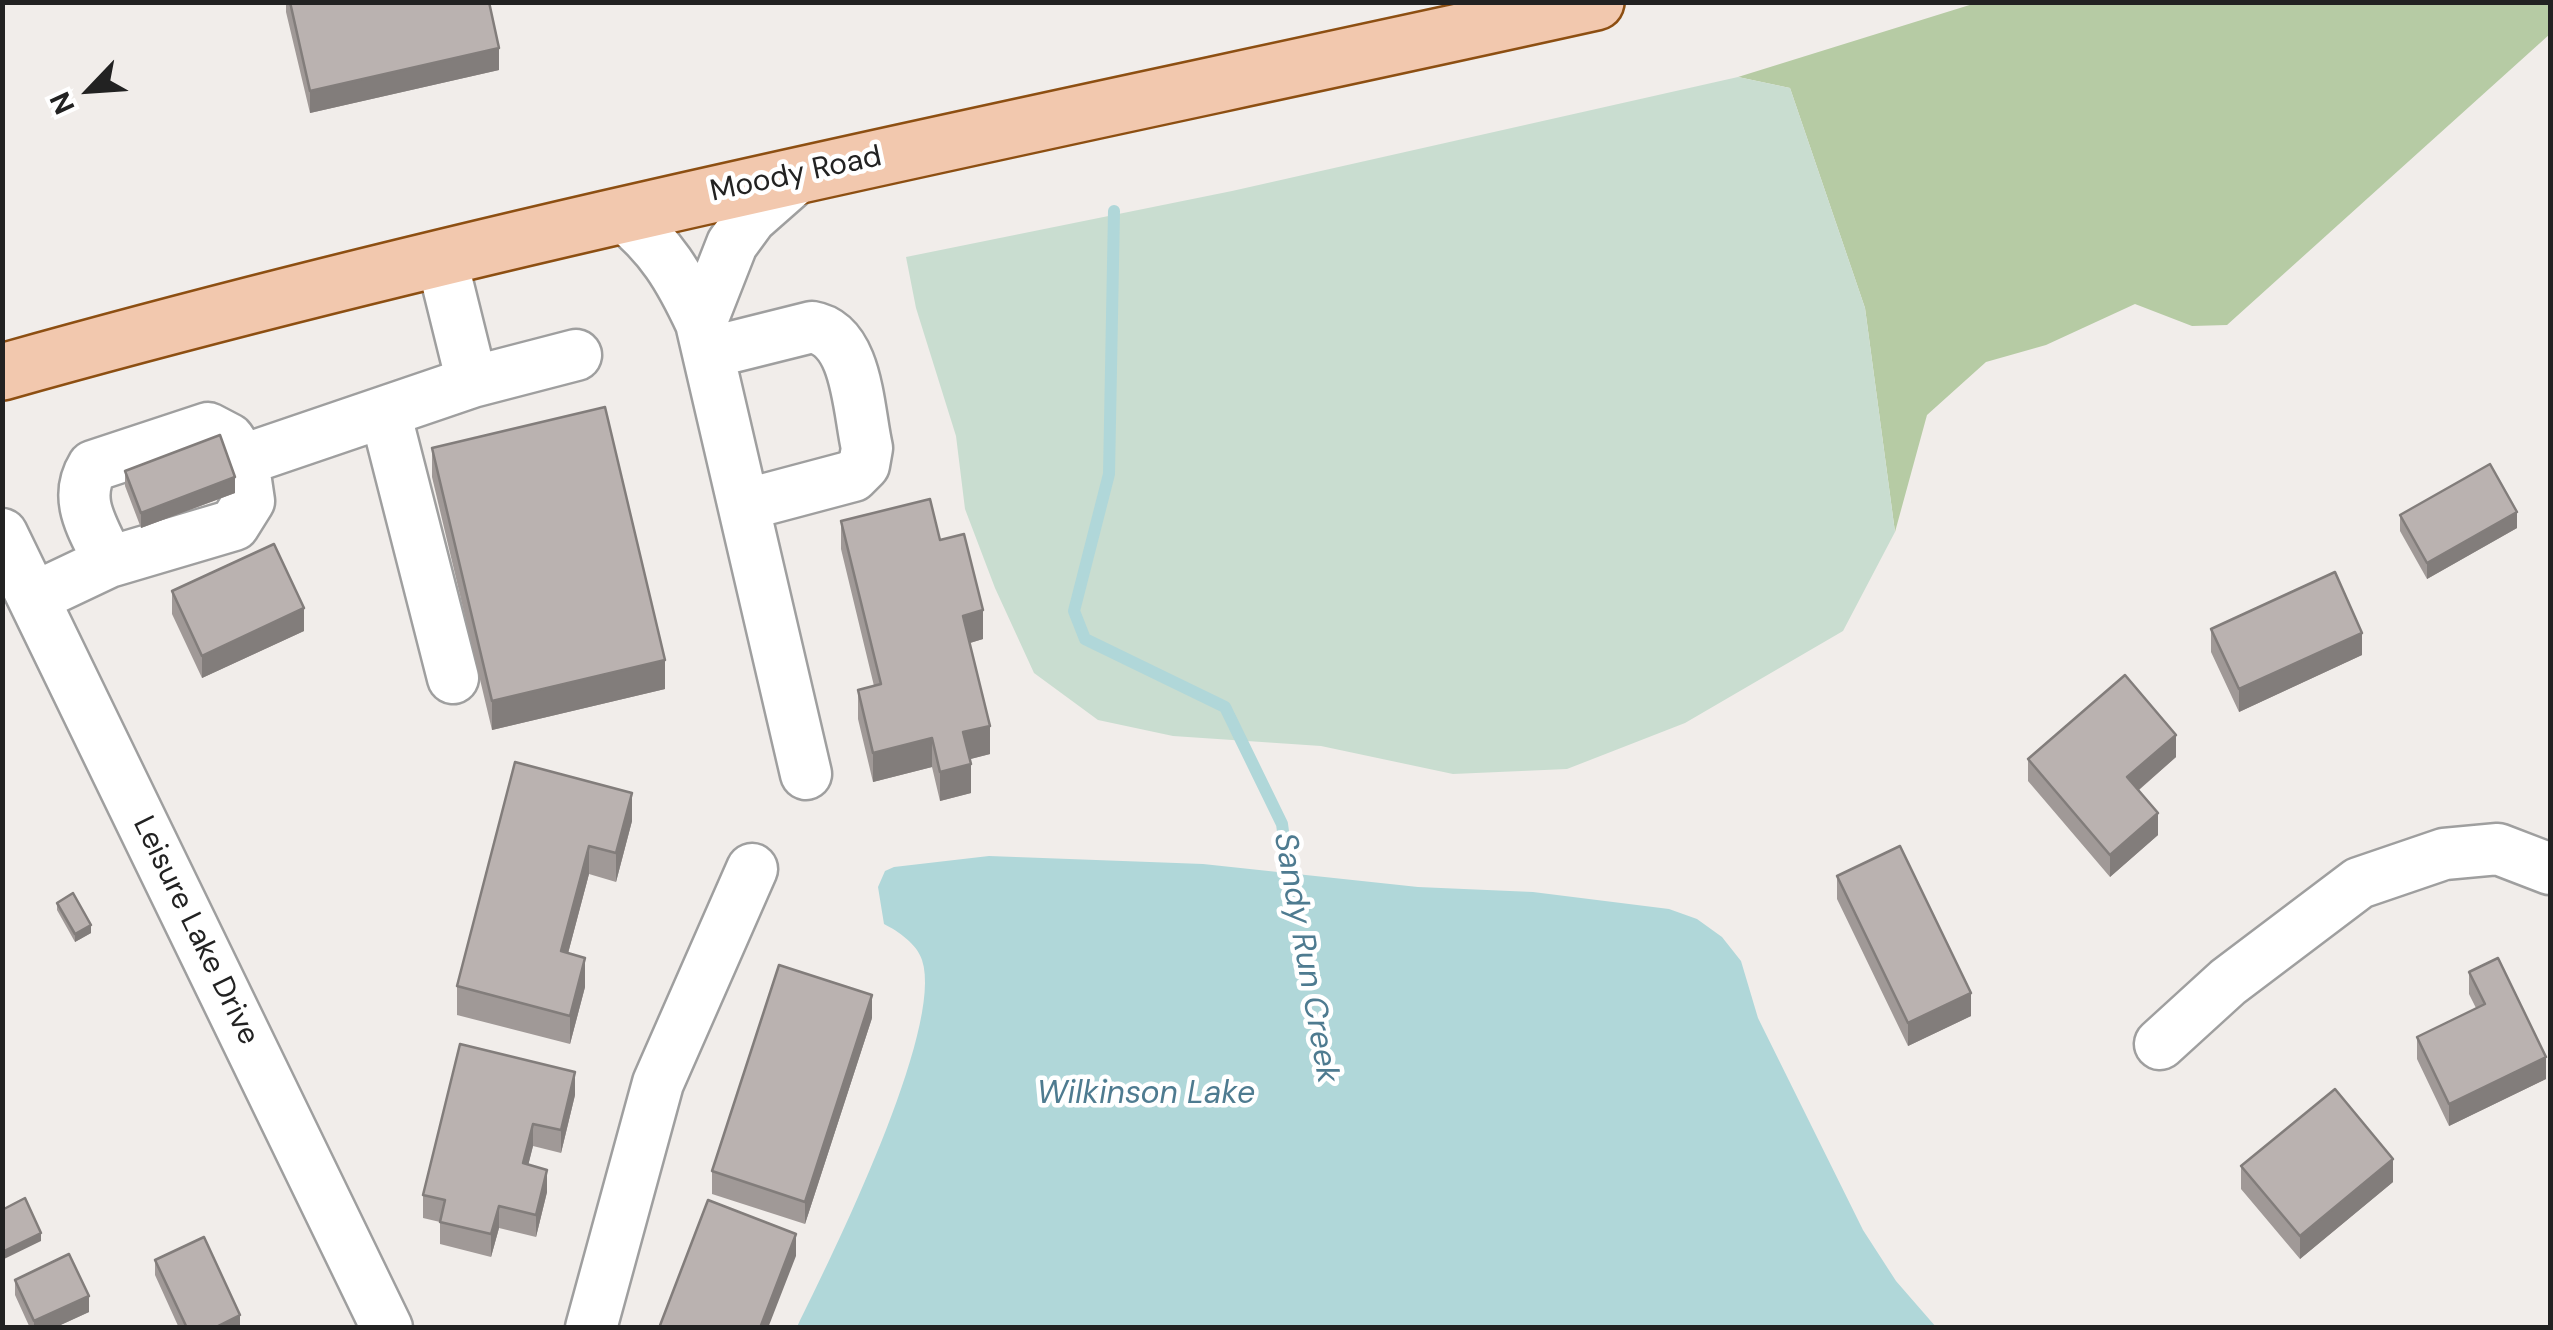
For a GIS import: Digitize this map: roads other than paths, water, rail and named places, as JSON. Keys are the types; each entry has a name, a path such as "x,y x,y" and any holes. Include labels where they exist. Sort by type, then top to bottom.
{"main road":[{"name":"Moody Road","path":"2,372 240,305 621,214 1596,2"}],"street":[{"path":"705,338 732,244 752,218 801,174"},
{"path":"621,214 650,238 676,270 705,338 806,774"},
{"path":"441,257 472,382"},
{"path":"705,338 812,326 829,330 843,343 867,448 864,465 853,476 744,505"},
{"path":"243,460 472,382 576,355"},
{"path":"385,412 453,678"},
{"path":"33,598 109,562 175,491 208,428 228,439 243,460 249,501 234,525 175,491 94,466 84,481 83,505 109,562"},
{"name":"Leisure Lake Drive","path":"2,534 386,1328"},
{"path":"2160,1044 2228,982 2359,883 2444,854 2498,849 2550,869"},
{"path":"591,1328 658,1083 752,869"}],"water":[{"name":"Wilkinson Lake","path":"989,856 1203,864 1418,887 1533,892 1669,909 1697,919 1722,937 1741,961 1758,1018 1863,1230 1896,1281 1936,1327 797,1327 881,1143 917,1036 925,992 922,960 911,943 884,924 878,887 885,871 894,867"}],"waterway":[{"name":"Sandy Run Creek","path":"1114,211 1109,474 1074,611 1085,639 1225,707 1282,824 1291,890"}]}
